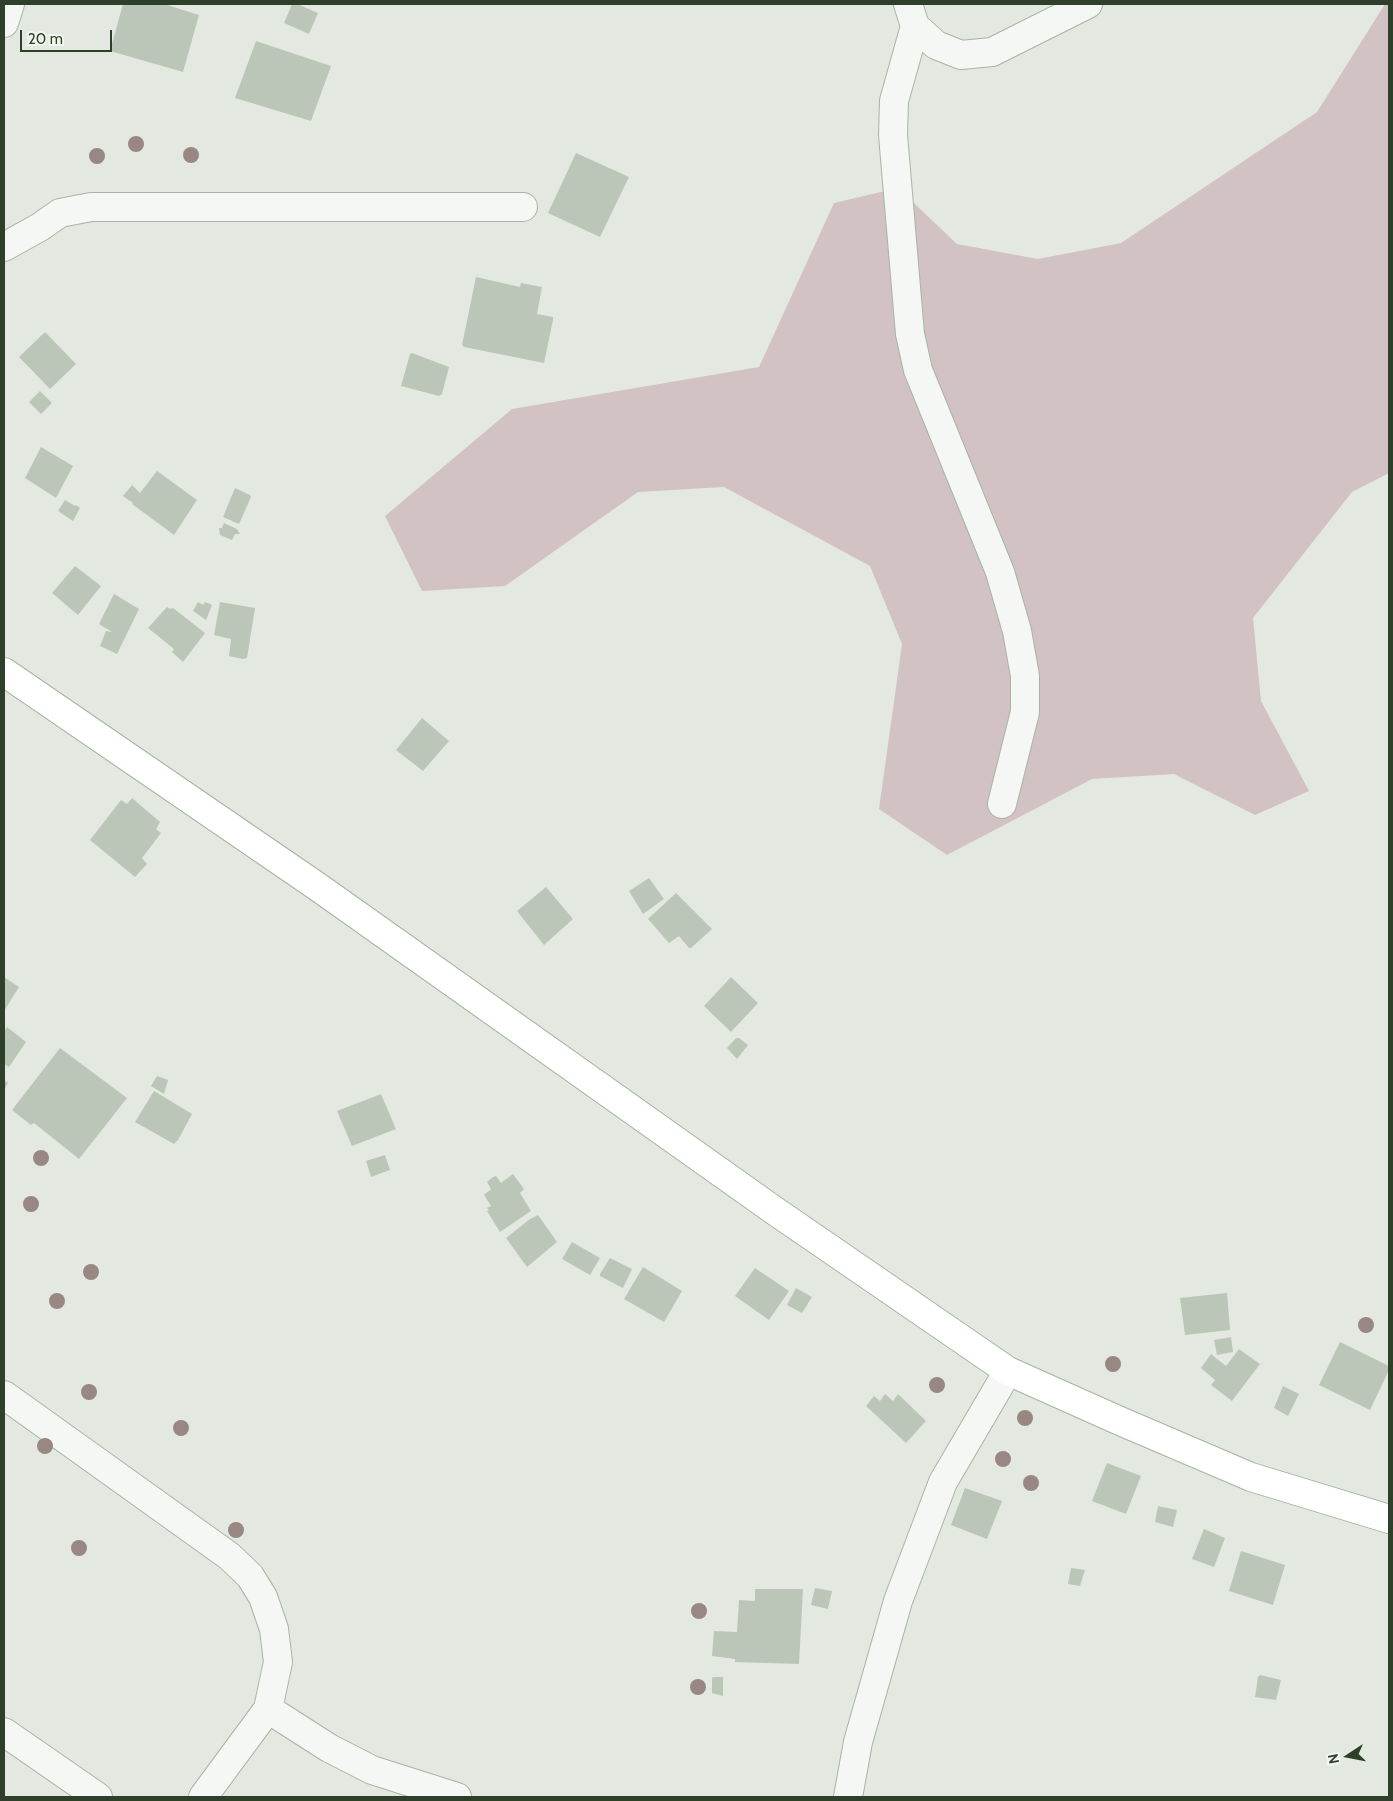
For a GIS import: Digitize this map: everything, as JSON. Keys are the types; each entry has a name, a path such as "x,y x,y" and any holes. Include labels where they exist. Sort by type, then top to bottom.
{"main road":[{"path":"4,672 318,887 774,1211 1008,1371 1251,1477 1389,1519"}],"street":[{"path":"4,23 10,4"},
{"path":"911,15 936,45 961,55 992,52 1088,4"},
{"path":"911,15 894,101 892,135 910,334 918,370 1000,572 1017,631 1025,676 1025,712 1002,804"},
{"path":"4,247 40,227 60,213 91,207 524,208"},
{"path":"848,1797 858,1742 898,1601 943,1482 1008,1371"},
{"path":"4,1395 229,1556 250,1576 263,1597 274,1629 278,1662 268,1709 203,1797"},
{"path":"268,1709 329,1748 372,1770 457,1797"},
{"path":"4,1732 98,1797"}],"shaded area":[{"path":"1385,4 1389,4 1389,473 1352,492 1253,618 1261,701 1309,791 1255,815 1174,774 1092,779 947,855 879,809 902,644 870,566 724,487 638,492 505,586 422,591 385,516 512,409 759,367 834,203 898,188 957,244 1038,259 1121,243 1317,112"}],"building":[{"path":"123,4 164,4 199,15 183,72 110,51"},
{"path":"292,4 297,4 318,13 309,34 284,23"},
{"path":"256,41 331,66 311,121 235,98"},
{"path":"576,153 629,177 600,237 548,213"},
{"path":"476,277 520,287 521,283 542,287 537,314 553,317 544,363 464,347 462,345"},
{"path":"45,332 76,364 50,389 19,357"},
{"path":"412,353 449,367 442,394 439,396 401,386 410,354"},
{"path":"40,391 52,403 41,414 29,402"},
{"path":"41,447 73,466 56,498 25,478"},
{"path":"157,471 197,500 174,535 123,496 132,485 140,493"},
{"path":"235,488 251,497 239,524 223,517"},
{"path":"65,500 80,508 73,521 58,511"},
{"path":"224,523 237,529 240,534 235,534 232,540 220,535 219,528 222,528"},
{"path":"75,566 101,586 78,615 52,593"},
{"path":"114,594 139,609 117,654 100,646 106,631 112,632 99,624"},
{"path":"198,602 203,605 205,602 212,605 206,620 193,611"},
{"path":"220,602 255,608 247,658 229,656 231,639 214,635"},
{"path":"167,607 173,608 205,633 183,662 172,652 174,649 148,628"},
{"path":"422,718 449,741 423,771 396,750"},
{"path":"132,798 160,822 156,829 161,833 142,858 147,864 135,877 90,840 121,800 127,804"},
{"path":"649,878 664,899 643,914 629,891"},
{"path":"546,887 573,919 544,945 517,911"},
{"path":"676,893 712,929 691,948 679,936 669,943 648,919"},
{"path":"4,977 19,987 4,1011"},
{"path":"731,977 758,1003 731,1032 704,1006"},
{"path":"7,1027 26,1042 9,1067 4,1064 4,1032"},
{"path":"736,1038 739,1038 748,1045 737,1059 727,1048"},
{"path":"60,1048 127,1098 79,1159 34,1123 31,1125 12,1110"},
{"path":"157,1076 168,1080 164,1094 151,1086"},
{"path":"4,1080 8,1083 4,1090"},
{"path":"154,1091 192,1114 174,1144 135,1122"},
{"path":"381,1094 396,1129 352,1146 337,1111"},
{"path":"385,1155 390,1170 371,1177 366,1161"},
{"path":"513,1174 524,1189 520,1193 531,1211 500,1232 487,1211 489,1210 487,1208 491,1206 484,1195 491,1189 487,1182 493,1177 496,1176 501,1183"},
{"path":"538,1215 557,1242 527,1267 506,1238"},
{"path":"572,1242 600,1258 590,1275 562,1259"},
{"path":"610,1258 632,1269 623,1288 600,1276"},
{"path":"643,1267 682,1291 664,1322 624,1299"},
{"path":"755,1268 789,1291 769,1320 735,1296"},
{"path":"796,1288 812,1297 802,1313 787,1305"},
{"path":"1227,1293 1230,1330 1185,1335 1180,1298"},
{"path":"1231,1337 1233,1352 1217,1355 1214,1340"},
{"path":"1340,1342 1389,1366 1389,1370 1370,1410 1319,1385"},
{"path":"1239,1349 1260,1364 1232,1401 1211,1385 1215,1380 1201,1368 1211,1354 1226,1366"},
{"path":"1283,1386 1299,1394 1288,1416 1274,1408"},
{"path":"885,1394 893,1401 898,1394 926,1421 906,1443 866,1406 874,1396 880,1401"},
{"path":"1107,1463 1141,1476 1126,1514 1092,1501"},
{"path":"965,1488 1002,1501 987,1539 951,1525"},
{"path":"1158,1506 1177,1510 1173,1527 1155,1522"},
{"path":"1204,1529 1225,1538 1214,1567 1192,1559"},
{"path":"1241,1551 1285,1565 1273,1605 1229,1591"},
{"path":"1071,1568 1085,1570 1080,1586 1068,1584"},
{"path":"815,1588 832,1591 828,1609 811,1605"},
{"path":"755,1589 803,1589 799,1664 735,1662 735,1659 712,1656 714,1631 737,1632 739,1600 755,1601"},
{"path":"1260,1675 1281,1680 1276,1700 1255,1697 1258,1677"},
{"path":"713,1677 723,1677 723,1696 712,1693"}]}
